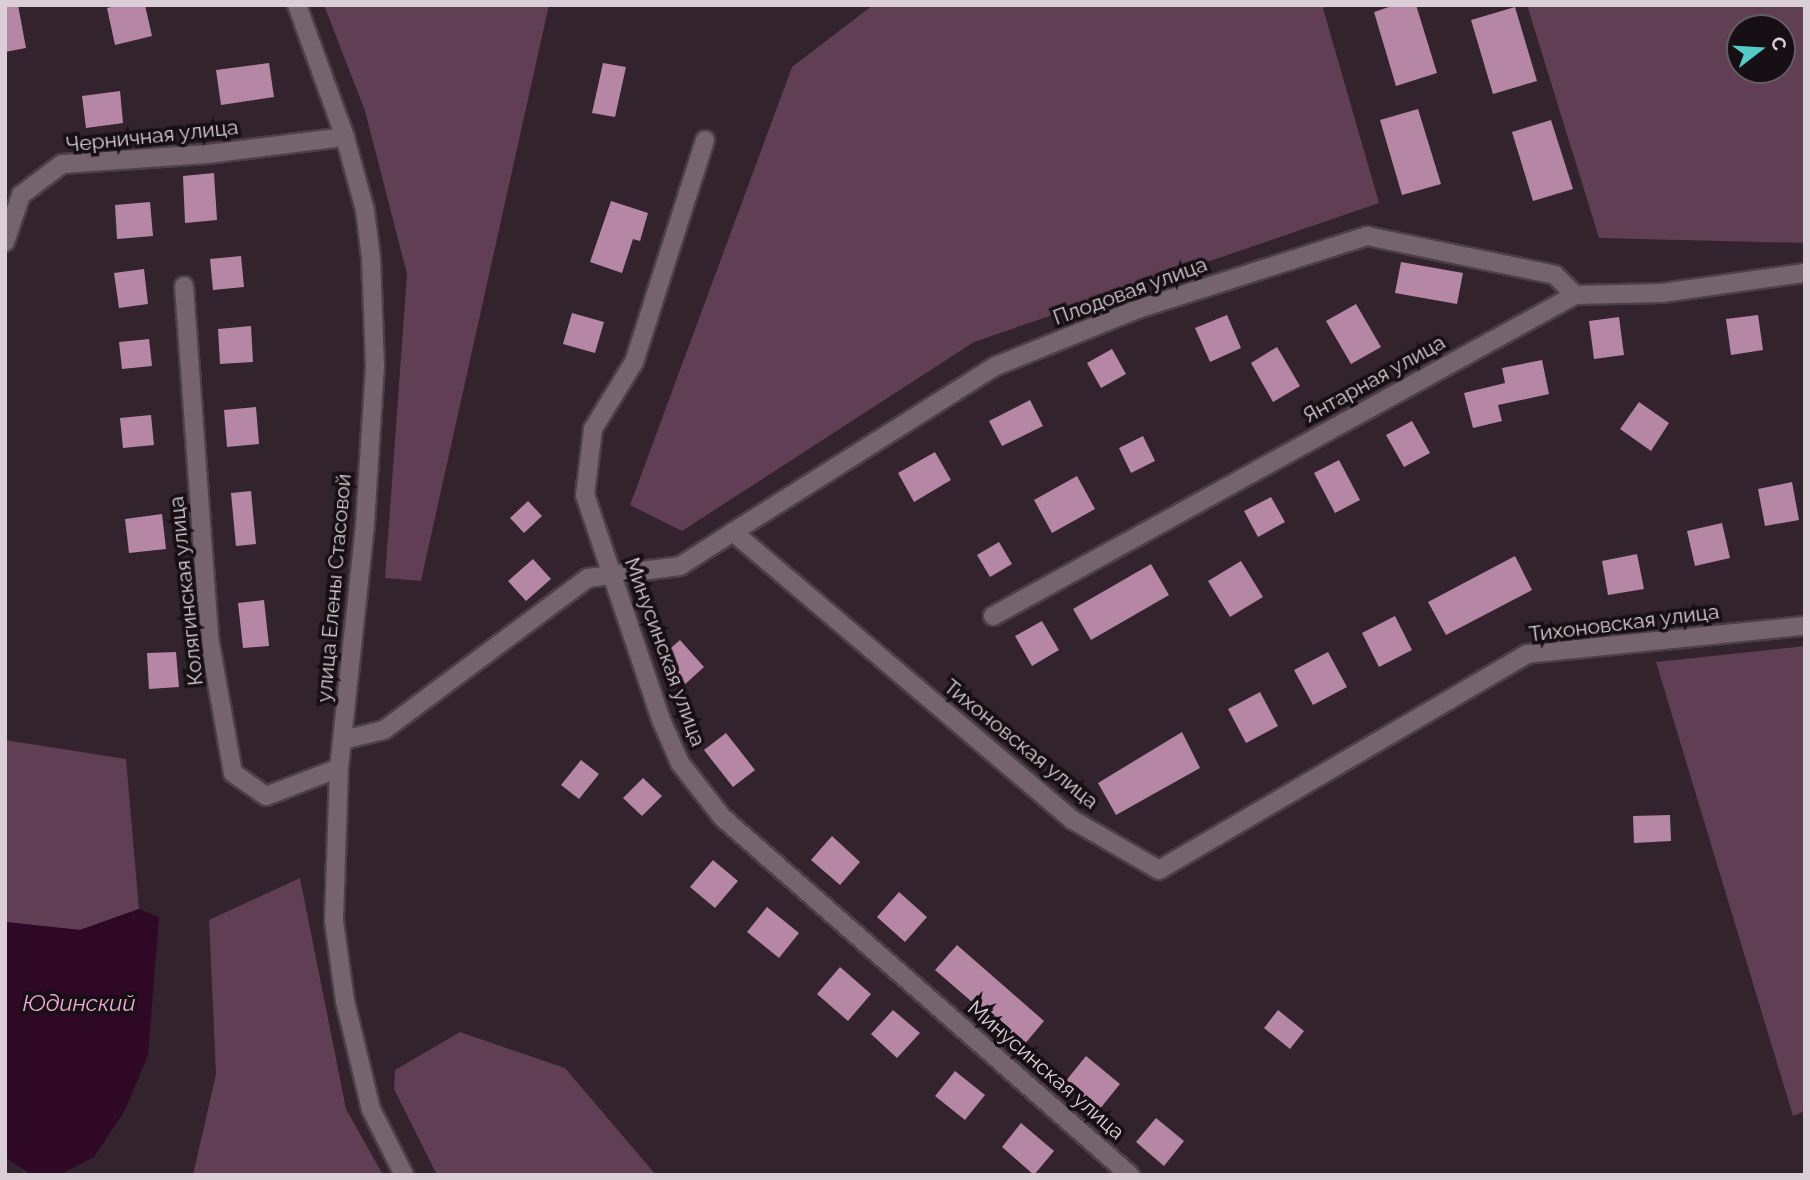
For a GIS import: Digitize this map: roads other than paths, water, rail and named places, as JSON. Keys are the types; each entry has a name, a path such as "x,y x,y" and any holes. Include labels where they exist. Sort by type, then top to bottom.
{"street":[{"name":"улица Елены Стасовой","path":"297,5 345,137 365,210 374,365 365,525 339,768 334,920 345,1001 371,1109 404,1175"},
{"name":"Черничная улица","path":"5,242 21,195 62,164 208,154 345,137"},
{"name":"Минусинская улица","path":"705,140 634,362 593,429 585,495 680,763 722,817 1130,1175"},
{"name":"Плодовая улица","path":"733,532 996,366 1135,310 1367,236 1555,275 1576,295"},
{"name":"Янтарная улица","path":"993,616 1576,295 1662,293 1805,273"},
{"name":"Колягинская улица","path":"184,286 209,637 233,773 266,796 339,768"},
{"path":"343,740 384,730 588,578 680,566 733,532"},
{"name":"Тихоновская улица","path":"733,532 1073,820 1159,870 1527,654 1805,626"}],"water":[{"name":"Юдинский","path":"139,909 159,917 148,1055 125,1110 94,1157 59,1175 32,1175 5,1157 5,922 80,930"}]}
